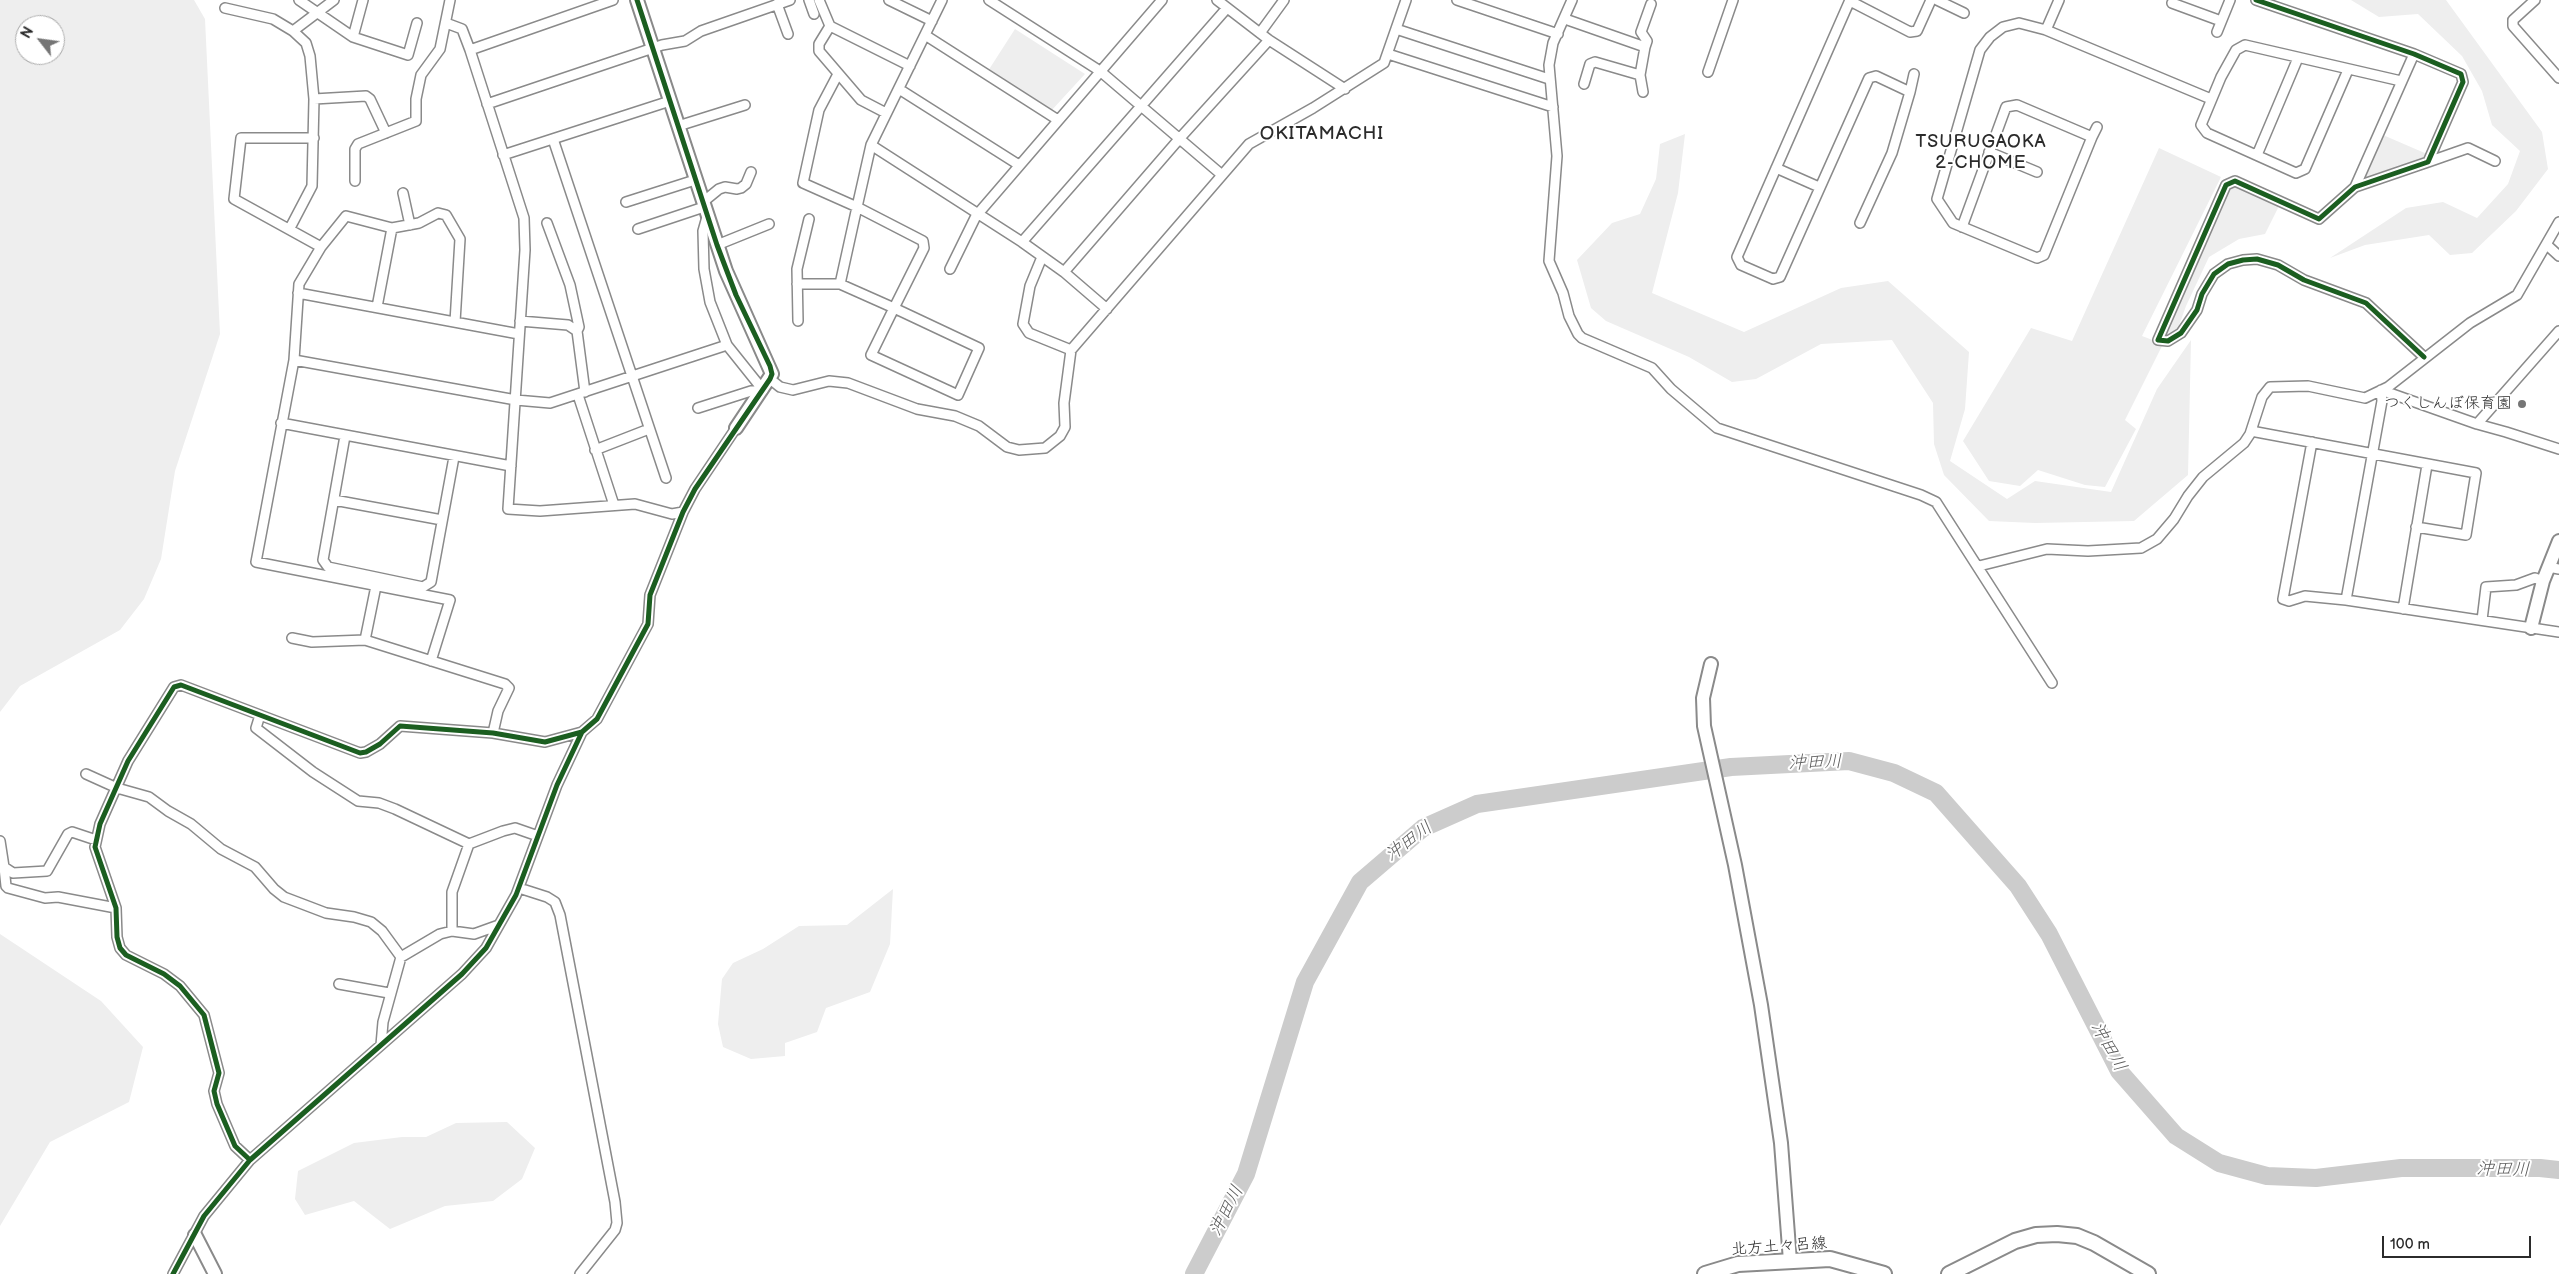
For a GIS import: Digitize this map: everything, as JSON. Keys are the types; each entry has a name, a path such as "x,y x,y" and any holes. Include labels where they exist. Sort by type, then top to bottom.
{"main road":[{"path":"1949,1274 2015,1241 2036,1235 2057,1234 2077,1236 2094,1243 2140,1272"},
{"name":"北方土々呂線","path":"1705,1274 1738,1264 1830,1259 1884,1274"}],"street":[{"path":"299,0 352,36 408,55 417,22"},
{"path":"293,31 334,0"},
{"path":"352,36 363,0"},
{"path":"355,181 355,149 358,144 403,127 418,118 416,99 421,75 440,49 450,0"},
{"path":"470,50 613,0"},
{"path":"173,1274 208,1210 250,1160 462,974 486,948 519,888 557,784 582,732 597,719 648,624 650,595 683,512 695,489 772,374 736,295 717,245 654,48 636,0"},
{"path":"487,104 654,48 685,41 762,4 777,4 790,0"},
{"path":"809,0 814,14"},
{"path":"819,0 830,26 910,66"},
{"path":"889,0 932,21"},
{"path":"840,284 871,145 942,0"},
{"path":"989,0 1100,71 1222,175"},
{"path":"950,269 979,213 1162,0"},
{"path":"1217,0 1269,40 1345,89"},
{"path":"1260,33 1284,0"},
{"path":"770,379 780,388 793,390 829,381 848,383 917,409 963,420 979,426 1007,447 1019,450 1045,448 1060,436 1064,427 1064,403 1071,350 1249,144 1345,89 1384,63 1406,0"},
{"path":"1457,0 1558,34"},
{"path":"1572,0 1553,43 1549,79 1557,156 1549,261 1563,293 1569,316 1578,334 1582,338 1652,368 1671,389 1717,428 1930,498 1943,512 1979,566 2052,683"},
{"path":"1708,72 1734,0"},
{"path":"1910,92 1876,76 1869,78 1780,277 1773,279 1741,265 1737,257 1850,0 1910,32 1917,31 1930,0"},
{"path":"1937,0 1964,13"},
{"path":"2046,30 2059,0"},
{"path":"2217,32 2230,0"},
{"path":"2256,0 2414,54 2461,74 2463,82 2428,162"},
{"path":"2535,0 2513,20 2513,26 2559,78"},
{"path":"2172,3 2221,21"},
{"path":"777,4 788,34"},
{"path":"1643,92 1640,75 1647,42 1641,32 1650,4"},
{"path":"225,8 273,19 293,31 306,43 310,56 314,100 312,186 290,228"},
{"path":"1022,242 1227,8"},
{"path":"1565,19 1645,47"},
{"path":"446,23 462,29 524,218 525,250 508,509 540,512 606,508 614,505 635,504 672,514 683,512"},
{"path":"2097,127 2044,255 2037,258 1953,223 1937,198 1980,50 1990,37 2003,27 2019,23 2046,30 2211,99"},
{"path":"830,26 819,44 819,51 860,100 886,113"},
{"path":"1396,30 1549,79"},
{"path":"925,35 1058,120"},
{"path":"1064,272 1180,138 1269,40"},
{"path":"2348,70 2305,168 2296,172 2207,133 2201,125 2211,99 2236,50 2245,46 2401,81"},
{"path":"1388,54 1552,107"},
{"path":"2355,187 2414,54"},
{"path":"2257,155 2298,58"},
{"path":"1584,84 1590,64 1595,62 1640,75"},
{"path":"797,284 840,284 894,308 979,348 958,395 870,356 894,308 924,248 923,241 857,207 803,183 819,110 838,74"},
{"path":"1860,223 1892,153 1914,74"},
{"path":"899,89 1019,165"},
{"path":"314,100 366,96 370,99 386,133"},
{"path":"503,155 670,101"},
{"path":"678,126 745,105"},
{"path":"1962,227 2006,107 2017,105 2092,138"},
{"path":"314,138 242,138 234,199 290,228 321,247"},
{"path":"553,140 666,478"},
{"path":"871,145 1022,242 1064,272 1107,309"},
{"path":"2424,357 2366,303 2304,280 2278,264 2257,259 2228,264 2214,274 2202,294 2197,310 2181,334 2168,341 2158,340 2226,185 2234,181 2319,219 2355,187 2468,148 2495,161"},
{"path":"1989,152 2037,172"},
{"path":"1776,168 1819,187"},
{"path":"752,172 746,184 741,188 737,190 726,187 719,189 705,209 703,231 704,269 710,302 727,345 763,390"},
{"path":"626,202 695,180"},
{"path":"403,193 410,225"},
{"path":"638,229 705,209"},
{"path":"431,661 450,600 256,562 294,360 298,293 301,276 346,216 392,228 419,224 438,213 446,215 460,239 455,322"},
{"path":"798,321 797,269 809,220"},
{"path":"1979,566 2046,549 2088,551 2141,548 2157,539 2174,519 2188,496 2203,477 2244,443 2251,431 2262,397 2270,387 2308,386 2365,398 2381,390 2470,323 2517,295 2559,222"},
{"path":"547,223 570,285 579,327 577,330 582,394 595,450 614,505"},
{"path":"717,245 769,224"},
{"path":"377,307 392,228"},
{"path":"2547,245 2559,256"},
{"path":"1042,257 1030,286 1023,324 1029,333 1071,350"},
{"path":"298,293 520,334"},
{"path":"520,321 568,325 577,330"},
{"path":"2477,424 2559,331"},
{"path":"294,360 516,400 550,403 727,345"},
{"path":"698,408 763,390"},
{"path":"2381,390 2477,424 2559,450"},
{"path":"2346,600 2382,401 2381,390"},
{"path":"281,423 454,457 511,466"},
{"path":"595,450 649,428"},
{"path":"2251,431 2476,473 2466,535 2416,527"},
{"path":"345,436 323,560 328,567 422,587 431,582 454,457"},
{"path":"2312,442 2283,599 2289,601 2305,596 2346,600 2559,632"},
{"path":"2403,609 2426,464"},
{"path":"334,500 442,520"},
{"path":"2530,628 2543,581 2553,568 2559,541"},
{"path":"2482,620 2486,587 2516,585 2535,578 2543,581"},
{"path":"366,640 376,586"},
{"path":"292,638 312,642 366,640 505,684 509,688 498,711 493,734"},
{"path":"1711,664 1703,698 1704,731 1734,864 1763,1015 1781,1143 1790,1260"},
{"path":"250,1160 234,1146 217,1104 214,1090 219,1073 204,1015 180,986 164,974 126,955 120,948 117,937 116,908 95,847 104,814 128,761 174,687 181,685 360,753 366,752 380,744 400,726 493,734 545,742 582,732"},
{"path":"260,715 256,728 313,772 358,801 379,803 396,809 469,844 515,828 538,836"},
{"path":"86,774 117,788 150,797 168,811 191,824 221,849 254,867 284,897 326,914 354,917 371,922 382,930 401,956"},
{"path":"4,868 14,873 47,871 68,834 72,832 96,840"},
{"path":"0,841 6,886 8,888 45,898 58,897 116,908"},
{"path":"452,931 452,892 469,844"},
{"path":"519,888 547,897 555,902 560,915 615,1202 617,1222 615,1230 580,1274"},
{"path":"381,1045 383,1022 389,993 401,956 440,934 452,931 474,934 499,925"},
{"path":"339,984 389,993"},
{"path":"195,1235 215,1274"}],"shaded area":[{"path":"0,0 194,0 205,19 220,334 175,471 161,559 144,599 120,630 20,686 0,712"},
{"path":"2351,0 2446,0 2542,132 2548,169 2516,211 2472,253 2450,255 2429,235 2365,245 2330,258 2406,208 2443,202 2477,218 2508,184 2520,151 2492,125 2482,91 2462,56 2418,14 2379,17"},
{"path":"1015,29 1085,74 1051,111 988,71"},
{"path":"1685,134 1678,193 1652,293 1744,332 1841,288 1888,281 1969,352 1965,409 1950,461 2007,499 2035,481 2111,492 2157,389 2191,340 2188,475 2134,521 2035,523 1989,521 1944,475 1934,444 1933,403 1892,340 1821,344 1756,379 1732,382 1689,357 1606,321 1591,308 1577,260 1612,223 1640,214 1656,179 1660,144"},
{"path":"2383,135 2427,154 2425,158 2368,178 2365,175"},
{"path":"2159,148 2221,177 2142,336 2163,344 2125,420 2136,429 2105,487 2085,485 2038,470 2020,486 1989,481 1963,441 2031,328 2072,341"},
{"path":"2235,187 2279,206 2265,234 2239,239 2209,257 2186,306 2177,331 2167,337 2164,335 2228,189"},
{"path":"893,889 890,944 870,992 826,1008 817,1032 785,1043 785,1056 751,1059 723,1047 718,1024 722,979 733,963 763,949 799,926 847,925"},
{"path":"0,934 101,1001 143,1047 129,1102 50,1142 0,1226"},
{"path":"507,1122 535,1148 522,1179 493,1201 445,1206 390,1229 354,1201 305,1215 295,1199 298,1171 354,1143 402,1137 426,1137 456,1123"}],"waterway":[{"name":"沖田川","path":"1194,1274 1246,1174 1305,982 1360,882 1423,828 1477,804 1731,767 1849,761 1894,773 1936,793 2018,886 2049,934 2119,1071 2176,1136 2219,1163 2267,1176 2316,1178 2401,1168 2540,1168 2559,1170"}],"cycle path":[{"path":"173,1274 204,1216 250,1160 462,974 486,948 516,895 557,785 582,732 597,719 648,624 650,595 683,512 695,489 772,374 736,295 717,245 637,0"},
{"path":"2256,0 2414,54 2461,74 2463,82 2428,162 2355,187 2319,219 2235,181 2226,185 2158,340 2168,341 2181,333 2197,310 2202,294 2214,274 2228,264 2257,259 2278,265 2304,280 2366,303 2424,357"},
{"path":"250,1160 235,1146 217,1104 214,1091 219,1073 204,1015 180,986 164,974 126,955 120,948 117,937 116,908 95,847 100,824 128,761 174,687 181,685 360,753 366,752 380,744 400,726 493,733 545,742 582,732"}],"place":[{"name":"つくしんぼ保育園","path":"2522,404"}],"district":[{"name":"OKITAMACHI","path":"1322,134"},
{"name":"TSURUGAOKA 2-CHOME","path":"1981,152"}]}
